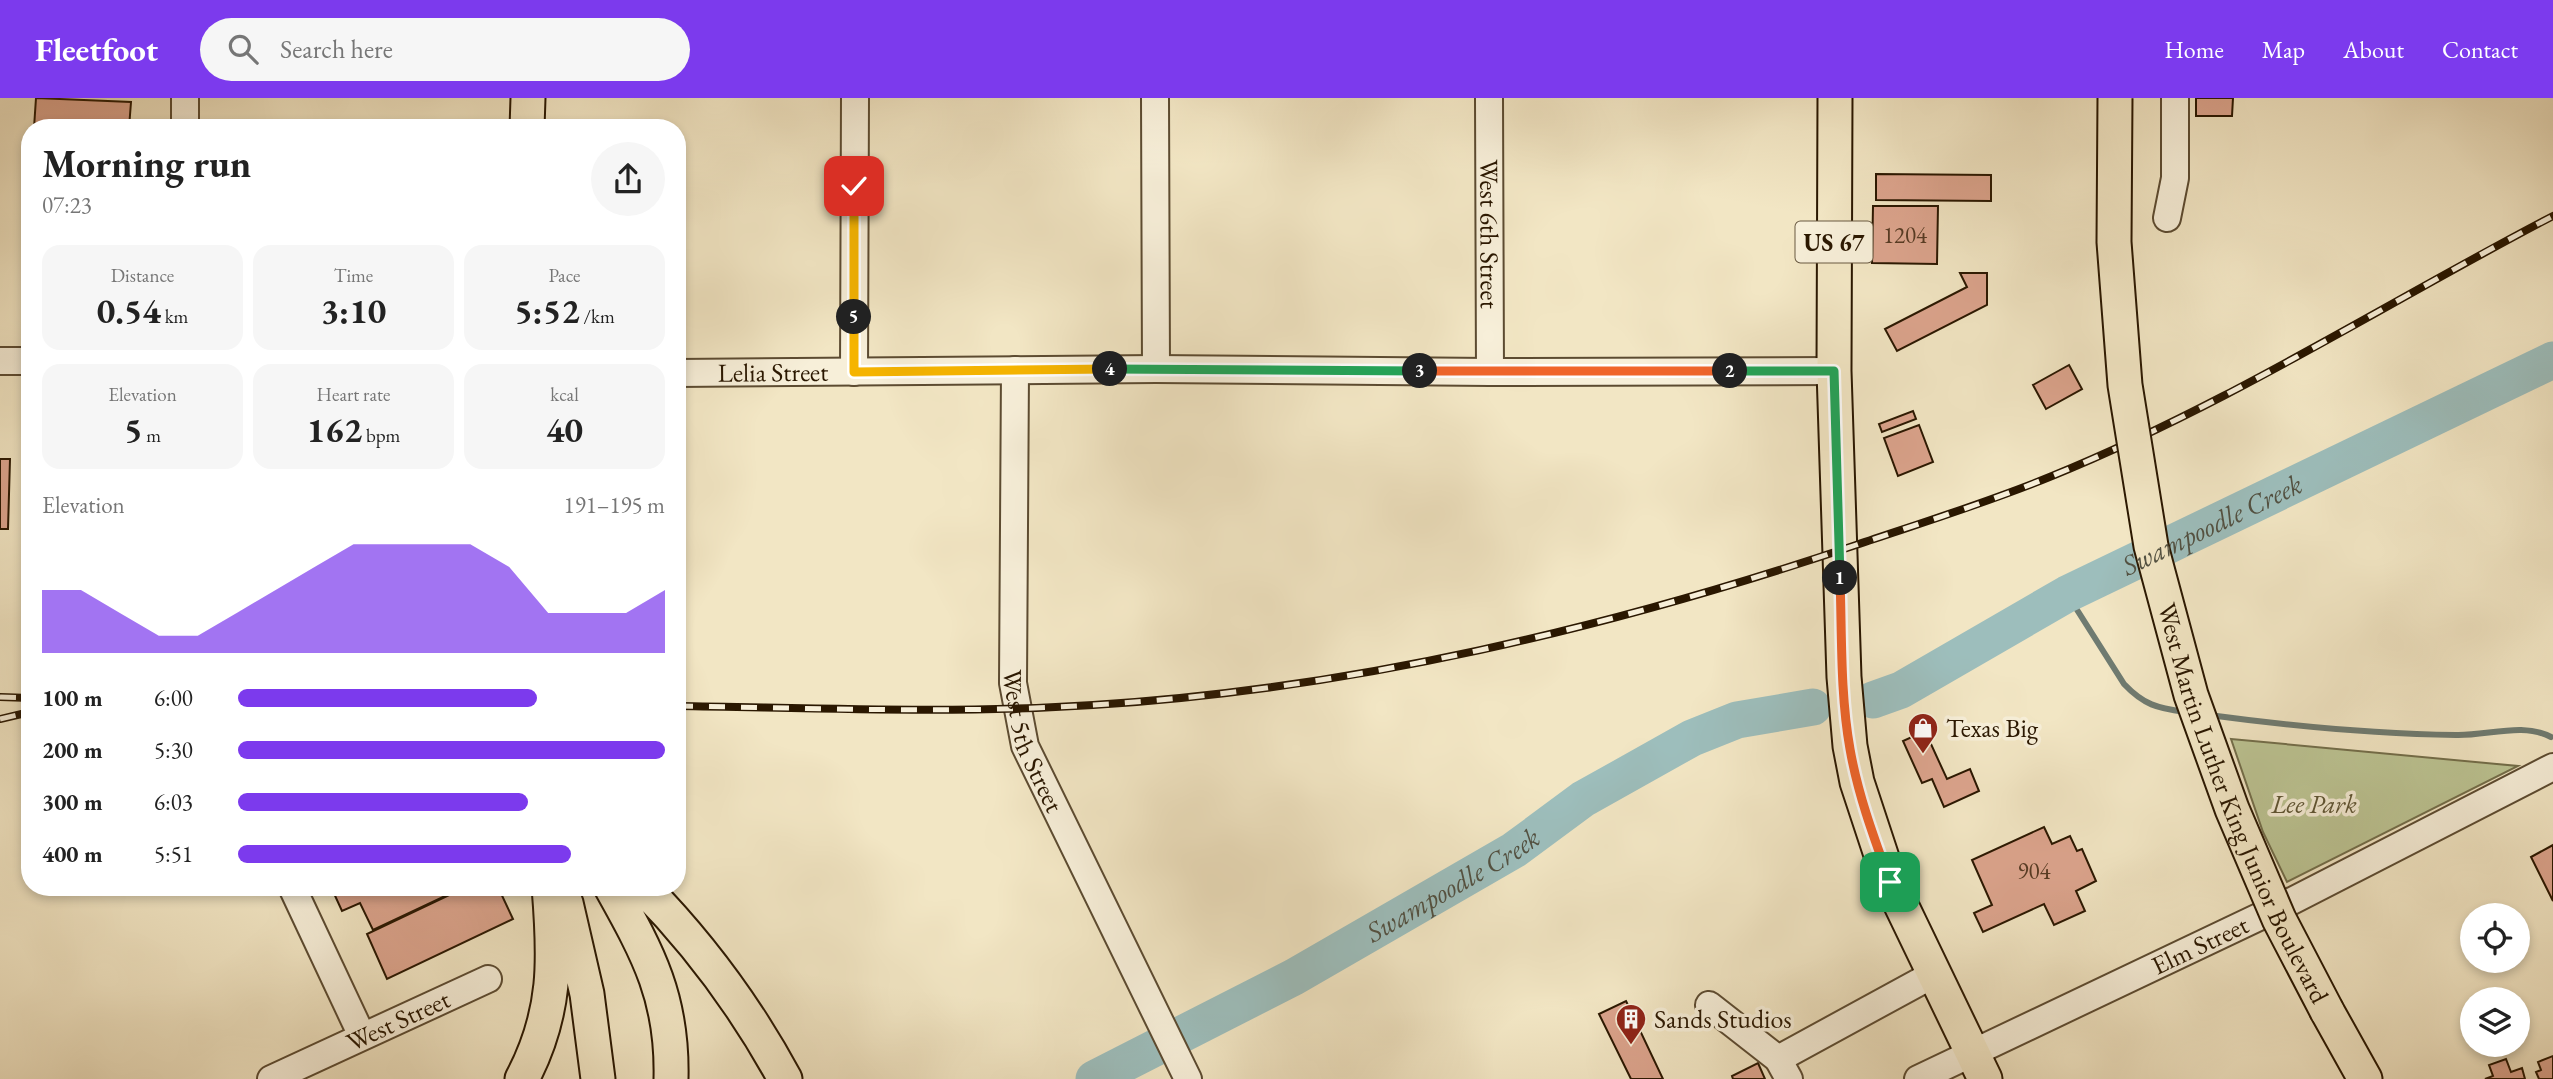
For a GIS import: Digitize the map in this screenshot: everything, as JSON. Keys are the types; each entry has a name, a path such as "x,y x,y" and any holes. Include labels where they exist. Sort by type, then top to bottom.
{"main road":[{"path":"527,119 528,98"},
{"name":"US 67","path":"1835,98 1834,371 1844,677 1850,746 1857,782 1890,882 1978,1066"},
{"name":"West Martin Luther King Junior Boulevard","path":"2115,98 2114,242 2125,385 2151,546 2191,695 2232,809 2279,919 2365,1079"},
{"path":"523,1079 544,1030 553,985 554,939 550,896"},
{"path":"564,896 585,982 598,1079"},
{"path":"616,896 642,942 662,992 671,1043 671,1079"},
{"path":"651,896 730,990 785,1079"}],"street":[{"path":"185,98 185,119"},
{"path":"854,372 855,98"},
{"path":"1155,98 1156,369"},
{"name":"West 6th Street","path":"1489,98 1490,372"},
{"path":"2167,218 2175,178 2175,98"},
{"path":"0,360 21,361"},
{"name":"Lelia Street","path":"686,373 1156,369 1834,371"},
{"name":"West 5th Street","path":"1015,370 1013,682 1025,746 1188,1079"},
{"name":"Elm Street","path":"1918,1079 1978,1066 2553,767"},
{"path":"296,896 362,1036"},
{"path":"1709,1005 1784,1069 1934,974"},
{"name":"West Street","path":"271,1079 488,979"}],"green space":[{"name":"Lee Park","path":"2231,739 2518,766 2287,882 2263,832"}],"building":[{"path":"36,98 131,102 130,119 35,119"},
{"path":"2196,98 2233,98 2232,116 2196,116"},
{"path":"1876,174 1991,175 1991,201 1876,200"},
{"path":"1873,206 1938,206 1937,264 1872,263"},
{"path":"1960,273 1987,273 1987,305 1897,351 1885,329 1967,287"},
{"path":"2069,365 2082,389 2046,409 2033,385"},
{"path":"1913,411 1916,419 1882,432 1879,424"},
{"path":"1919,425 1933,462 1898,476 1884,438"},
{"path":"0,459 10,459 8,529 0,529"},
{"name":"Texas Big","path":"1925,731 1947,779 1970,769 1979,791 1944,807 1932,779 1922,783 1903,741"},
{"path":"2044,827 2052,844 2070,836 2077,851 2082,849 2096,881 2076,891 2085,911 2054,925 2044,904 1983,932 1974,913 1992,905 1972,860"},
{"path":"2553,845 2553,901 2531,857"},
{"path":"335,896 445,896 373,930 360,903 342,911"},
{"path":"447,896 502,896 513,919 387,979 367,934"},
{"name":"Sands Studios","path":"1626,1001 1663,1079 1631,1079 1599,1014"},
{"path":"2553,1056 2553,1079 2539,1079 2536,1072 2541,1070 2538,1062"},
{"path":"2506,1059 2511,1072 2522,1068 2525,1079 2485,1079 2493,1076 2489,1065"},
{"name":"Sands Studios","path":"1758,1063 1765,1079 1733,1079 1732,1076"}],"waterway":[{"name":"Swampoodle Creek","path":"1873,700 1901,690 2067,594 2553,360"},
{"path":"2067,594 2124,684 2138,697 2152,704 2185,712"},
{"name":"Swampoodle Creek","path":"1094,1079 1294,977 1514,850 1583,799 1692,738 1737,720 1813,707"},
{"path":"2209,715 2363,731 2468,735 2529,730 2551,737"}],"railway":[{"path":"686,706 989,709 1093,705 1191,697 1384,669 1575,628 1763,575 1955,512 2052,476 2181,418 2553,216"},
{"path":"0,697 21,698"},
{"path":"0,719 21,714"}],"place":[{"name":"Texas Big","path":"1923,755"},
{"name":"Sands Studios","path":"1631,1046"}],"route":[{"path":"854,186 854,372 1156,369 1834,371 1844,677 1850,746 1857,782 1890,882"}]}
